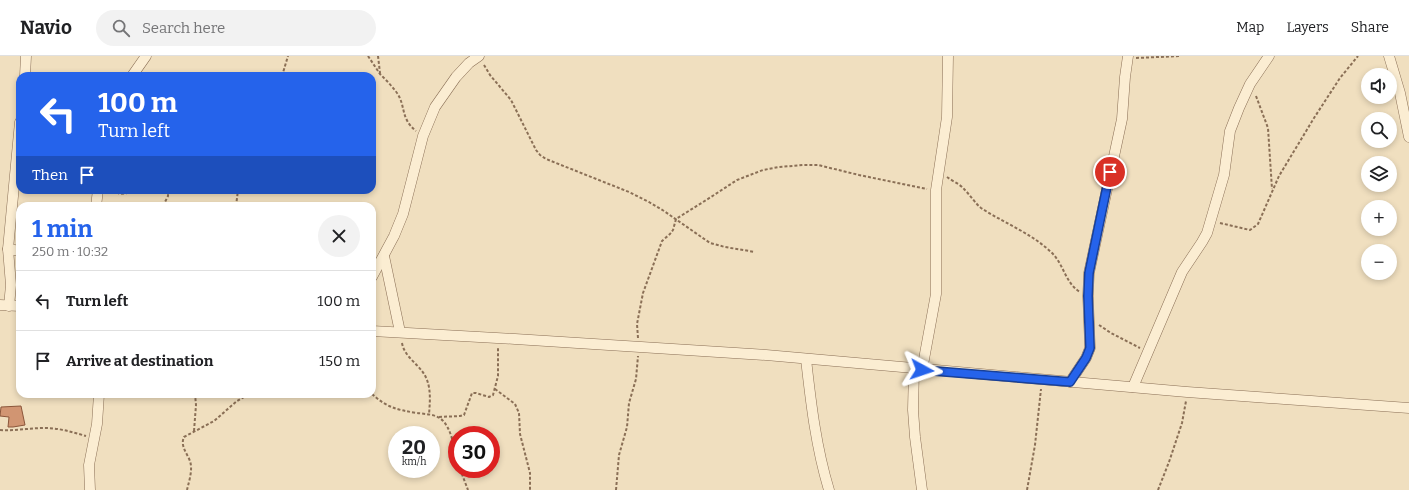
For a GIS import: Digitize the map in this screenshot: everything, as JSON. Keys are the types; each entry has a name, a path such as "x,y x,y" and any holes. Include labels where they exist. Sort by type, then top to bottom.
{"street":[{"path":"25,72 26,56"},
{"path":"135,72 146,56"},
{"path":"922,490 913,410 918,369 936,294 936,190 947,117 948,56"},
{"path":"1133,387 1182,272 1202,242 1211,221 1224,175 1230,131 1250,84 1269,56"},
{"path":"1390,56 1408,123 1409,138"},
{"path":"1070,382 1086,358 1090,348 1088,296 1089,273 1122,119 1128,57"},
{"path":"376,270 403,214 423,136 435,107 446,90 469,64 481,59"},
{"path":"16,167 8,249 11,285 4,305 16,306"},
{"path":"8,249 16,250"},
{"path":"384,256 401,332"},
{"path":"376,331 806,359 1188,392 1409,408"},
{"path":"806,359 815,435 829,490"},
{"path":"90,490 89,465 97,424 99,398"}],"path":[{"path":"283,72 288,56"},
{"path":"368,56 380,73 397,92 408,123 414,130 423,136"},
{"path":"378,56 380,73"},
{"path":"1128,57 1181,56"},
{"path":"1211,221 1250,230 1258,224 1272,190 1287,162 1340,78 1358,56"},
{"path":"481,59 490,76 511,100 536,150 540,155 629,192 654,205 710,243 755,252"},
{"path":"1250,84 1263,112 1268,128 1272,190"},
{"path":"616,490 618,455 628,427 629,403 638,368 637,324 643,293 662,241 673,230 676,219 743,177 763,170 803,165 818,165 858,175 936,190"},
{"path":"939,172 963,188 980,207 1036,239 1058,260 1072,287 1088,296"},
{"path":"1089,319 1111,333 1148,352"},
{"path":"401,332 403,348 422,371 428,383 430,390 429,415"},
{"path":"376,398 382,404 394,408 439,418 462,416 464,415 472,394 476,393 492,396 495,389 498,370 498,338"},
{"path":"1026,490 1035,445 1042,380"},
{"path":"495,389 514,404 519,413 520,434 530,473 530,490"},
{"path":"1158,490 1182,423 1186,409 1188,392"},
{"path":"194,431 195,398"},
{"path":"188,490 191,470 190,462 182,445 184,437 214,421 242,398"},
{"path":"439,418 448,431"},
{"path":"0,430 21,431 45,428 56,429 69,431 94,439"},
{"path":"463,478 468,490"}],"building":[{"path":"21,406 25,425 8,427 9,417 0,416 1,407"}],"route":[{"path":"922,370 1070,382 1086,358 1090,348 1088,308 1089,273 1110,172"}]}
